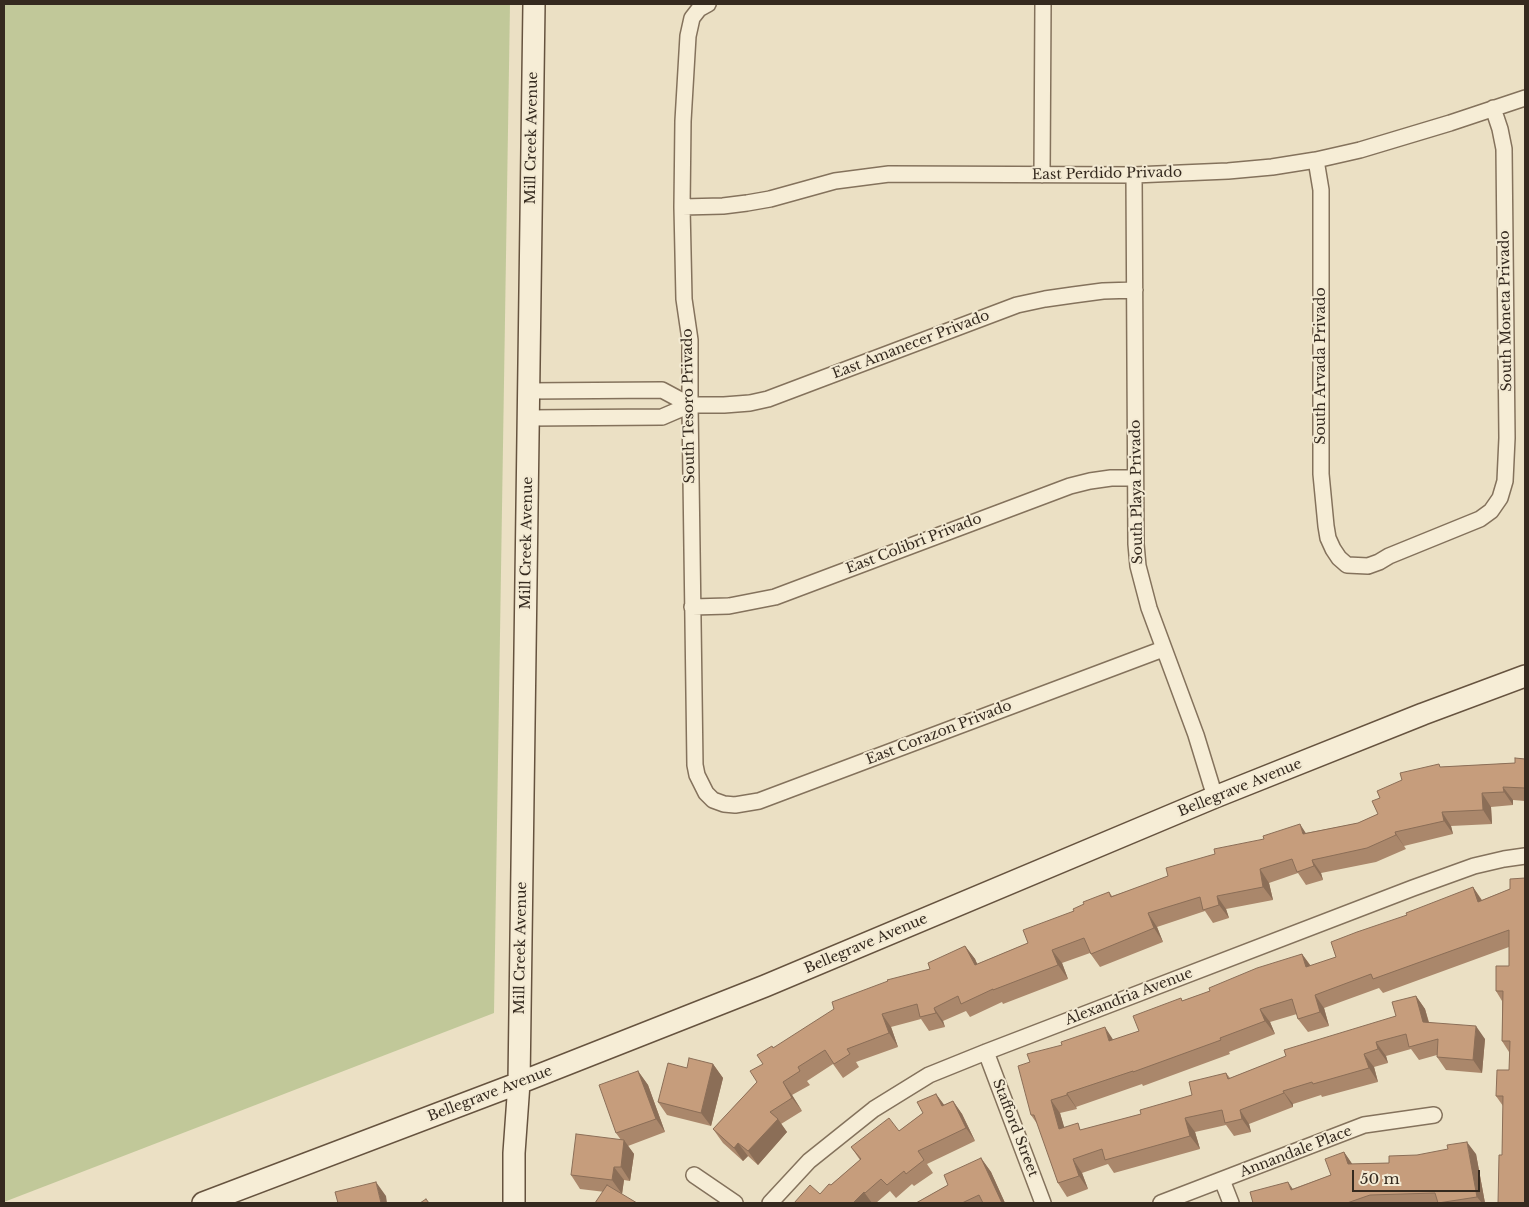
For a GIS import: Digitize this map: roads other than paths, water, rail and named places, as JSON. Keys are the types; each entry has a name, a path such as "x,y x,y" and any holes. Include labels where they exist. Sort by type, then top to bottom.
{"main road":[{"name":"Mill Creek Avenue","path":"514,1203 514,1153 519,1083 534,4"},
{"name":"Bellegrave Avenue","path":"203,1203 519,1083 774,983 1215,797 1423,714 1525,676"}],"street":[{"path":"1042,175 1043,4"},
{"name":"South Tesoro Privado","path":"704,7 692,18 687,45 683,121 682,207 684,298 690,340 695,765 701,785 713,800"},
{"name":"East Perdido Privado","path":"682,207 747,203 770,199 835,181 889,174 1134,175 1228,172 1316,160 1360,150 1423,132 1525,98"},
{"name":"South Moneta Privado","path":"1347,565 1362,566 1379,562 1389,556 1466,526 1491,511 1500,498 1505,481 1507,460 1504,149 1493,108"},
{"name":"South Arvada Privado","path":"1316,160 1321,190 1323,500 1328,538 1339,558 1347,565"},
{"name":"South Playa Privado","path":"1134,175 1136,544 1138,566 1142,587 1196,736 1215,797"},
{"name":"East Amanecer Privado","path":"528,418 662,417 690,405 724,406 750,403 768,399 1017,305 1073,294 1134,290"},
{"name":"East Amanecer Privado","path":"529,391 662,390 690,405"},
{"name":"East Colibri Privado","path":"692,607 729,606 774,597 1070,486 1112,478 1136,478"},
{"name":"East Corazon Privado","path":"713,800 735,805 758,801 1163,649"},
{"name":"Alexandria Avenue","path":"770,1203 809,1161 874,1109 930,1075 1474,866 1504,858 1525,856"},
{"name":"Stafford Street","path":"986,1052 1043,1203"},
{"name":"Annandale Place","path":"1161,1203 1364,1125 1434,1115"},
{"path":"694,1175 735,1203"},
{"path":"1222,1180 1231,1203"}]}
